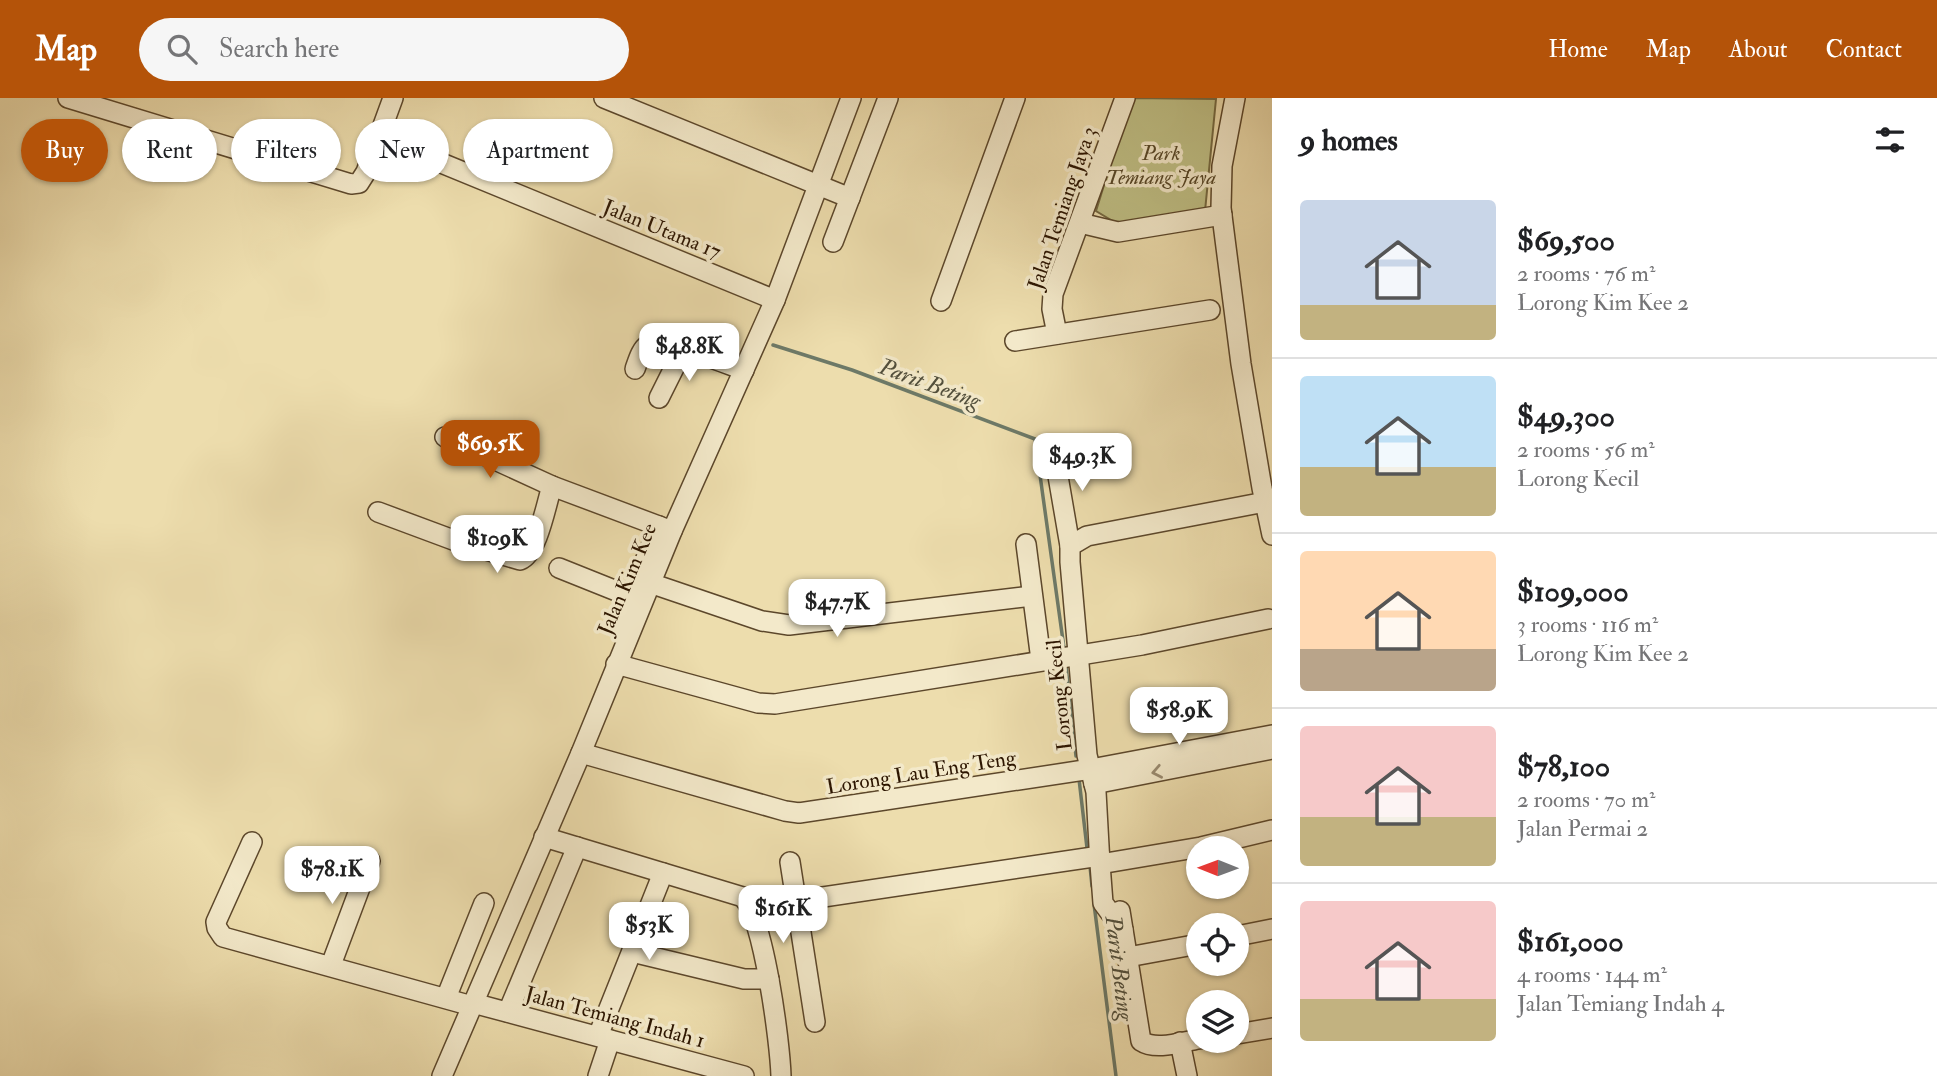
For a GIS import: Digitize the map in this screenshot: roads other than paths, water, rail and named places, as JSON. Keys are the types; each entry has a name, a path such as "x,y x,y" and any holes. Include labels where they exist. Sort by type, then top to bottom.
{"street":[{"path":"68,98 342,182 360,182"},
{"path":"385,119 393,98"},
{"path":"604,98 850,198"},
{"name":"Jalan Kim Kee","path":"442,1076 581,753 616,664 636,599 650,583 666,529 775,300 851,98"},
{"path":"833,242 888,98"},
{"path":"941,301 1015,98"},
{"name":"Jalan Temiang Jaya 3","path":"1057,334 1052,309 1054,294 1125,98"},
{"path":"1235,98 1222,166 1222,215 1230,295 1265,467 1265,502 1272,535"},
{"name":"Jalan Utama 17","path":"449,166 775,300"},
{"path":"1080,223 1118,232 1222,215"},
{"path":"1015,341 1210,310"},
{"path":"635,369 643,349 653,343 683,349 744,370"},
{"path":"659,398 683,349"},
{"path":"445,437 552,486 666,529 636,599 618,628"},
{"name":"Lorong Kecil","path":"1053,447 1070,545 1060,658 1087,755 1084,773 1093,858 1103,903 1122,920 1128,957"},
{"path":"378,512 456,541 520,560 526,558 533,548 552,486"},
{"path":"1070,545 1087,536 1265,502"},
{"path":"1026,544 1032,596 1060,658"},
{"path":"559,568 636,599"},
{"path":"650,583 762,621 789,625 1032,596"},
{"path":"616,664 758,703 775,704 1142,645 1268,619"},
{"name":"Lorong Lau Eng Teng","path":"1084,773 1272,735"},
{"name":"Lorong Lau Eng Teng","path":"581,753 799,813 1272,748"},
{"path":"796,901 1093,858 1201,847 1272,830"},
{"path":"544,837 743,897 751,909 769,979 780,1050 781,1076"},
{"name":"Jalan Temiang Indah 1","path":"252,842 216,922 223,937 744,1076"},
{"path":"508,1012 549,920 577,847"},
{"path":"331,965 370,861"},
{"path":"790,862 815,1022"},
{"path":"598,1076 604,1038 632,952 663,873"},
{"path":"446,998 484,903"},
{"path":"1249,934 1272,929"},
{"path":"1186,946 1128,957 1141,1041 1156,1046 1186,1041"},
{"path":"632,952 744,979 769,979"},
{"path":"1249,1032 1272,1028"},
{"path":"1187,1076 1188,1053"}],"waterway":[{"name":"Parit Beting","path":"773,345 852,370 1035,439 1064,648"},
{"name":"Parit Beting","path":"1066,666 1076,756"},
{"name":"Parit Beting","path":"1079,779 1087,848"},
{"name":"Parit Beting","path":"1090,866 1092,886"},
{"name":"Parit Beting","path":"1094,904 1116,1076"}],"park label":[{"name":"Park Temiang Jaya","path":"1161,165"}]}
